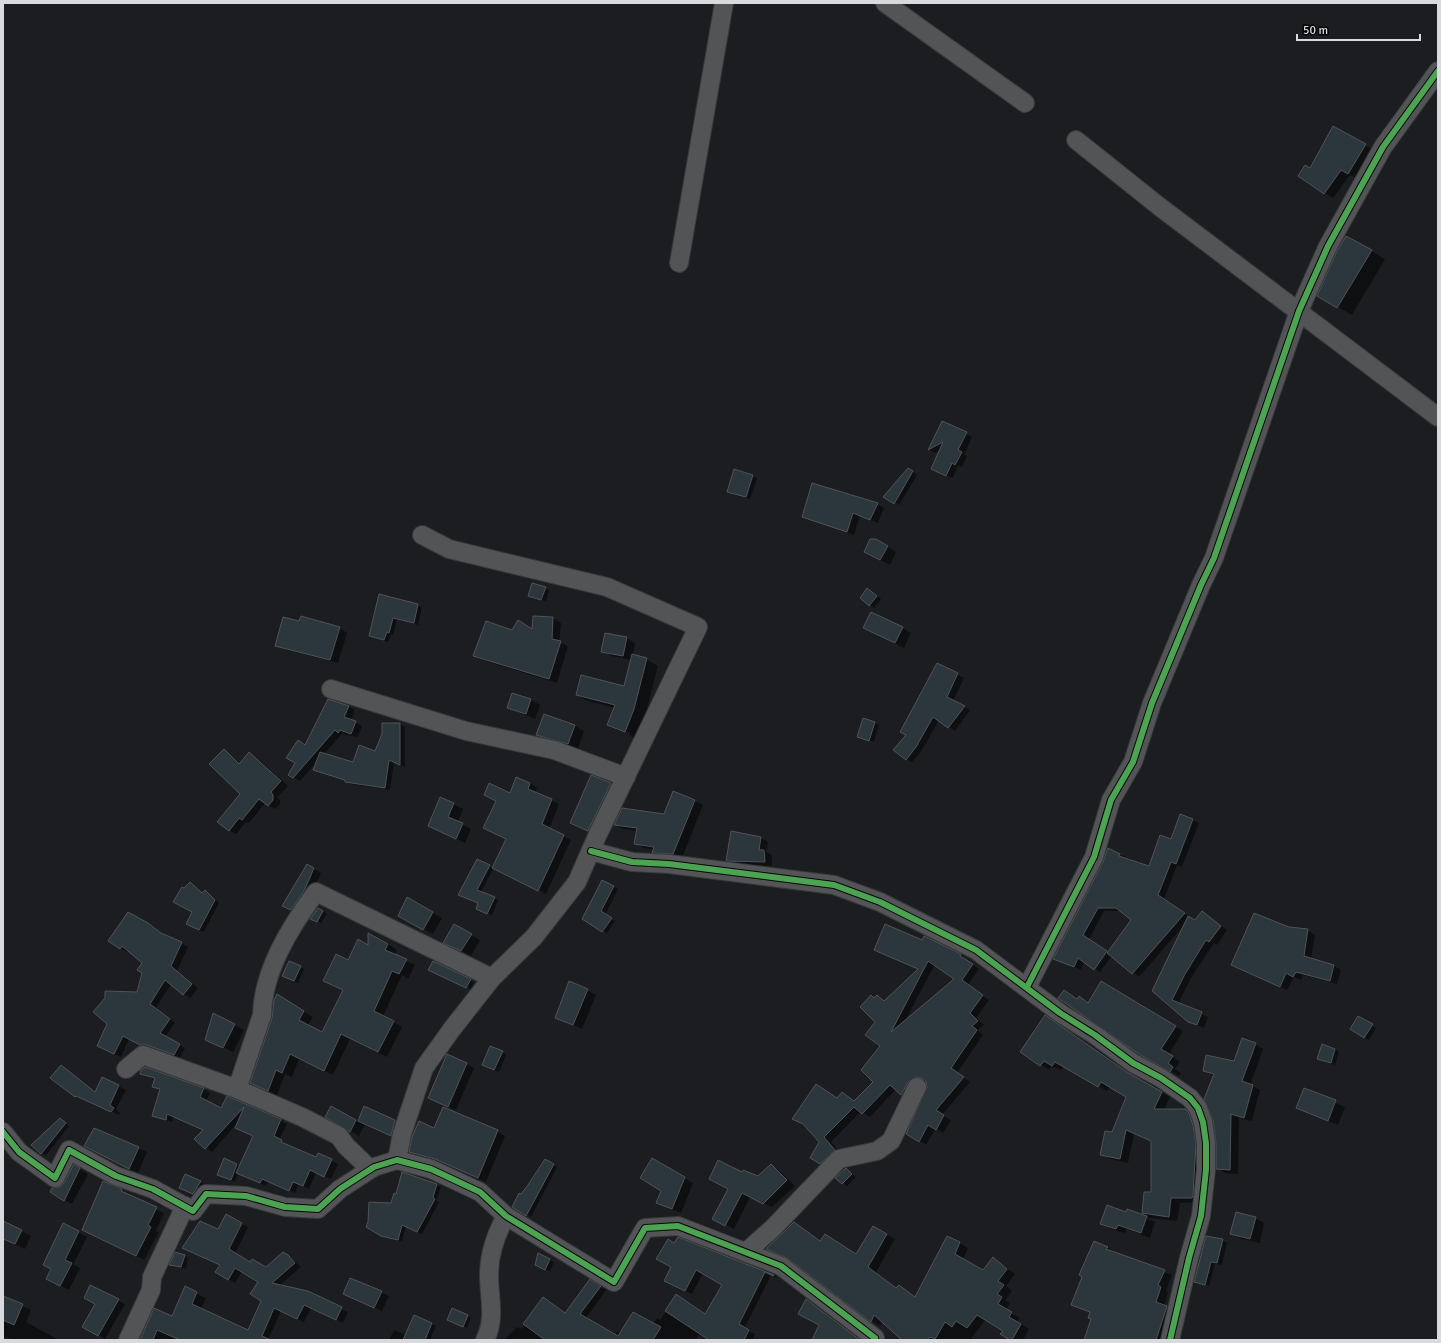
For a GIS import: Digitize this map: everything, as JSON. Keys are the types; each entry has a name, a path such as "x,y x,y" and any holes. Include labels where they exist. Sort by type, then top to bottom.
{"street":[{"path":"679,263 724,3"},
{"path":"885,3 1025,103"},
{"path":"1027,987 1094,857 1111,800 1133,762 1152,703 1201,585 1214,558 1299,311 1328,246 1383,147 1438,71"},
{"path":"1076,140 1160,207 1438,417"},
{"path":"397,1160 402,1134 424,1068 492,978 534,937 577,882 590,851 698,628 607,587 449,549 422,535"},
{"path":"331,689 466,731 554,750 626,777"},
{"path":"590,851 632,862 669,864 834,885 880,902 976,950 1060,1013 1095,1035 1133,1064 1161,1078 1190,1098 1198,1108 1203,1122 1206,1143 1206,1170 1201,1216 1189,1258 1170,1340"},
{"path":"237,1089 262,1014 262,1002 276,959 293,923 316,892 492,978"},
{"path":"126,1069 143,1055 237,1089 302,1117 339,1136 346,1146 370,1169"},
{"path":"746,1252 773,1228 839,1159 877,1151 891,1141 917,1087"},
{"path":"3,1132 20,1152 55,1178 69,1150 116,1176 153,1189 193,1211 206,1194 246,1196 285,1207 318,1209 340,1189 370,1169 397,1160 431,1169 480,1192 506,1216 614,1282 645,1228 678,1226 781,1266 875,1338"},
{"path":"128,1340 151,1290 152,1277 184,1206"},
{"path":"485,1340 492,1310 489,1275 490,1259 495,1235 506,1216"}],"building":[{"path":"1333,126 1366,144 1348,174 1341,170 1324,194 1298,176 1305,165 1310,168"},
{"path":"1346,236 1372,250 1337,308 1317,296 1337,251"},
{"path":"942,421 967,432 958,450 962,452 955,465 952,463 946,476 931,469 943,442 928,450"},
{"path":"908,468 913,471 894,504 883,497"},
{"path":"734,469 753,475 746,497 727,492"},
{"path":"812,483 878,503 870,520 853,513 847,532 802,517"},
{"path":"870,539 876,539 888,546 880,560 864,552"},
{"path":"532,583 546,587 541,600 528,596"},
{"path":"867,588 877,596 869,606 860,598"},
{"path":"379,594 418,604 414,623 393,618 389,633 387,632 384,640 369,636"},
{"path":"871,612 903,627 895,643 863,628"},
{"path":"301,616 340,627 330,660 275,646 283,617 299,621"},
{"path":"533,616 553,617 552,639 561,641 549,679 473,656 486,621 512,630 518,620 532,629"},
{"path":"605,633 627,637 623,656 601,652"},
{"path":"632,654 647,658 634,709 625,732 607,725 615,705 576,695 581,675 624,686"},
{"path":"937,663 958,673 947,697 965,706 948,728 933,717 916,747 906,760 893,750 906,735 900,732"},
{"path":"512,693 531,699 526,714 507,708"},
{"path":"328,699 349,706 344,717 356,721 351,734 340,730 338,733 335,730 293,778 288,775 295,763 286,758 298,740 305,745"},
{"path":"544,714 575,725 568,744 536,735"},
{"path":"863,718 875,722 869,741 857,737"},
{"path":"382,723 400,723 400,765 389,760 385,788 345,782 345,780 313,770 320,752 353,762 359,745 375,751 382,734"},
{"path":"224,749 239,764 249,752 281,781 271,792 273,795 273,800 268,806 259,799 242,820 239,818 229,831 217,822 240,794 209,764"},
{"path":"591,775 611,783 588,831 570,823"},
{"path":"516,777 530,783 528,789 552,799 542,824 564,835 538,891 492,868 506,839 483,828 496,801 484,795 489,783 510,793"},
{"path":"673,791 695,800 673,854 652,853 654,847 634,844 637,828 614,825 622,808 664,814"},
{"path":"440,797 454,803 448,817 463,823 456,839 428,826"},
{"path":"1180,814 1193,819 1176,864 1171,862 1158,895 1185,913 1132,974 1107,953 1131,920 1116,908 1098,908 1083,935 1107,951 1094,970 1078,958 1074,967 1053,959 1103,862 1108,848 1120,854 1119,856 1149,866 1160,835 1171,839"},
{"path":"731,831 761,837 759,850 764,850 765,862 726,861"},
{"path":"477,859 490,865 477,890 495,897 487,914 476,909 478,903 458,895"},
{"path":"307,864 314,868 305,889 291,910 282,906"},
{"path":"602,880 614,886 601,911 612,918 602,932 582,919"},
{"path":"190,882 202,893 205,890 215,900 199,930 186,924 192,912 173,902 182,887 184,888"},
{"path":"407,897 433,912 423,930 398,916"},
{"path":"318,908 323,911 317,922 310,919"},
{"path":"1202,911 1221,926 1209,942 1206,940 1185,974 1172,1000 1202,1012 1197,1025 1188,1022 1152,991 1188,916 1195,920"},
{"path":"128,912 148,923 161,933 182,942 171,966 192,984 183,995 165,980 150,1004 170,1019 160,1033 180,1044 174,1055 147,1045 140,1045 123,1036 114,1054 97,1046 107,1024 93,1012 105,998 105,991 137,992 142,973 137,970 142,963 122,946 120,949 108,941"},
{"path":"1254,913 1289,927 1308,929 1304,956 1334,965 1330,981 1296,972 1293,977 1286,973 1280,987 1231,965"},
{"path":"454,924 472,934 461,951 443,943"},
{"path":"885,924 922,940 924,936 961,954 960,956 973,964 962,980 983,995 970,1013 978,1021 972,1026 977,1030 951,1068 964,1077 936,1110 944,1115 936,1130 928,1125 919,1142 906,1134 927,1087 926,1081 922,1078 916,1077 908,1082 901,1095 890,1085 862,1114 854,1107 824,1137 835,1150 820,1164 810,1158 819,1142 803,1124 792,1119 816,1084 837,1098 842,1092 854,1101 873,1082 861,1070 880,1046 865,1035 875,1022 860,1007 871,995 874,998 877,995 884,1001 918,969 874,950","holes":["928,961 954,979 891,1032"]},
{"path":"368,933 388,944 385,950 407,959 399,974 392,971 374,1011 394,1021 378,1052 341,1034 324,1071 290,1054 282,1073 276,1070 268,1091 250,1083 272,1018 274,1000 277,994 304,1011 299,1020 322,1032 343,990 323,981 336,954 348,960 358,939 368,945"},
{"path":"289,961 301,966 294,981 282,976"},
{"path":"433,961 471,979 466,988 428,970"},
{"path":"569,981 588,989 573,1025 555,1018"},
{"path":"1101,981 1176,1026 1161,1049 1173,1056 1168,1063 1173,1067 1170,1072 1139,1054 1058,998 1064,990 1077,999 1079,996 1088,1003"},
{"path":"213,1013 235,1024 223,1048 205,1040"},
{"path":"1045,1015 1127,1072 1162,1092 1154,1109 1185,1109 1189,1113 1193,1125 1196,1144 1193,1195 1192,1198 1171,1198 1169,1217 1142,1213 1144,1192 1151,1192 1151,1141 1126,1130 1120,1159 1100,1155 1105,1131 1112,1132 1126,1097 1101,1082 1098,1087 1055,1062 1052,1066 1044,1061 1040,1066 1020,1052"},
{"path":"1358,1016 1373,1024 1364,1038 1350,1029"},
{"path":"1242,1038 1256,1043 1242,1081 1253,1085 1244,1118 1231,1114 1230,1170 1216,1169 1216,1143 1213,1120 1204,1099 1214,1074 1203,1071 1206,1055 1234,1061"},
{"path":"1322,1044 1335,1049 1331,1063 1317,1059"},
{"path":"490,1046 503,1051 494,1070 482,1065"},
{"path":"447,1054 467,1063 448,1107 428,1098"},
{"path":"61,1065 95,1092 102,1077 119,1085 110,1105 114,1108 111,1112 76,1096 75,1097 50,1078"},
{"path":"145,1067 204,1088 200,1097 221,1108 227,1096 281,1119 274,1136 282,1140 281,1142 316,1157 318,1153 332,1159 324,1177 310,1170 303,1186 293,1182 289,1191 262,1179 260,1183 236,1173 253,1136 235,1128 244,1107 205,1149 194,1139 203,1130 167,1114 166,1120 152,1116 160,1089 152,1087 155,1078 140,1074 141,1070"},
{"path":"1304,1088 1336,1100 1328,1121 1296,1108"},
{"path":"331,1106 356,1120 350,1132 325,1117"},
{"path":"364,1106 395,1120 391,1136 358,1121"},
{"path":"443,1107 498,1130 478,1178 435,1159 409,1152 412,1137 419,1121 434,1128"},
{"path":"60,1118 66,1123 41,1154 31,1145"},
{"path":"94,1128 139,1147 129,1169 84,1146"},
{"path":"224,1158 237,1164 231,1180 217,1175"},
{"path":"652,1158 685,1177 672,1209 656,1203 661,1191 640,1178"},
{"path":"545,1159 554,1164 526,1216 512,1207 519,1193 521,1194 528,1185"},
{"path":"718,1160 742,1172 743,1170 758,1176 771,1164 787,1180 763,1204 742,1193 725,1226 712,1219 728,1189 709,1179"},
{"path":"74,1164 80,1168 64,1201 50,1192 52,1188 60,1187 64,1183"},
{"path":"846,1168 852,1174 842,1184 835,1178"},
{"path":"402,1172 437,1184 433,1197 435,1199 417,1232 402,1225 398,1240 381,1236 366,1227 368,1222 369,1202 391,1203 394,1193 396,1194"},
{"path":"185,1174 201,1181 193,1194 179,1188"},
{"path":"103,1181 122,1189 121,1191 157,1207 148,1225 151,1227 136,1256 82,1230"},
{"path":"1107,1205 1126,1212 1127,1209 1147,1216 1141,1233 1118,1225 1116,1229 1100,1224"},
{"path":"1236,1212 1256,1217 1250,1239 1230,1234"},
{"path":"226,1214 242,1223 229,1249 250,1262 252,1259 266,1267 283,1252 288,1255 295,1263 272,1283 308,1291 342,1307 336,1320 304,1305 297,1319 274,1308 262,1336 271,1340 180,1340 157,1330 153,1340 140,1340 154,1308 172,1316 185,1286 197,1292 192,1304 248,1330 261,1301 250,1294 258,1282 235,1268 228,1280 215,1272 220,1265 182,1248 200,1221 218,1229"},
{"path":"3,1221 22,1230 15,1244 3,1239"},
{"path":"794,1222 820,1241 825,1234 856,1254 873,1226 887,1234 868,1267 896,1288 899,1285 915,1297 947,1236 960,1242 955,1254 983,1270 993,1257 1007,1269 998,1281 1004,1285 997,1294 1002,1297 998,1304 1012,1312 1009,1317 1021,1324 1012,1340 1010,1340 1000,1334 1003,1331 977,1315 967,1328 956,1321 952,1327 945,1322 935,1339 930,1337 927,1340 902,1340 874,1315 871,1322 787,1258 766,1249"},
{"path":"63,1223 79,1231 65,1260 72,1263 60,1286 46,1279 51,1269 43,1265"},
{"path":"1206,1236 1223,1239 1217,1263 1211,1262 1205,1285 1194,1282"},
{"path":"678,1237 774,1275 773,1276 765,1272 739,1324 749,1330 744,1340 709,1340 665,1311 676,1294 705,1314 722,1285 696,1270 685,1291 664,1281 671,1267 656,1259 668,1239 674,1243"},
{"path":"1094,1241 1108,1247 1106,1249 1165,1270 1158,1285 1161,1287 1156,1302 1167,1306 1156,1340 1084,1340 1091,1319 1088,1318 1090,1312 1071,1305 1082,1277 1079,1275"},
{"path":"175,1252 185,1255 181,1267 169,1265"},
{"path":"538,1253 550,1259 545,1270 535,1265"},
{"path":"350,1278 382,1291 374,1308 343,1294"},
{"path":"590,1279 601,1286 580,1314 618,1336 633,1312 661,1327 653,1340 545,1340 523,1324 543,1297 565,1313"},
{"path":"90,1285 119,1299 98,1336 82,1327 95,1304 84,1298"},
{"path":"3,1296 23,1304 14,1325 3,1320"},
{"path":"806,1299 860,1340 812,1340 819,1325 798,1314"},
{"path":"452,1308 468,1315 463,1327 447,1320"},
{"path":"414,1315 432,1323 425,1340 403,1340"}],"cycle path":[{"path":"1027,987 1094,857 1111,800 1133,762 1152,703 1201,585 1214,558 1299,311 1328,246 1383,147 1438,71"},
{"path":"591,851 632,862 669,864 834,885 880,902 976,950 1060,1013 1095,1035 1133,1063 1161,1078 1190,1098 1198,1108 1203,1122 1206,1143 1206,1170 1201,1216 1189,1258 1170,1340"},
{"path":"3,1132 19,1152 55,1178 69,1150 116,1176 153,1189 193,1211 206,1194 246,1196 285,1207 318,1209 340,1189 374,1167 397,1160 431,1169 480,1192 506,1216 614,1282 645,1228 678,1226 781,1266 875,1338"}]}
